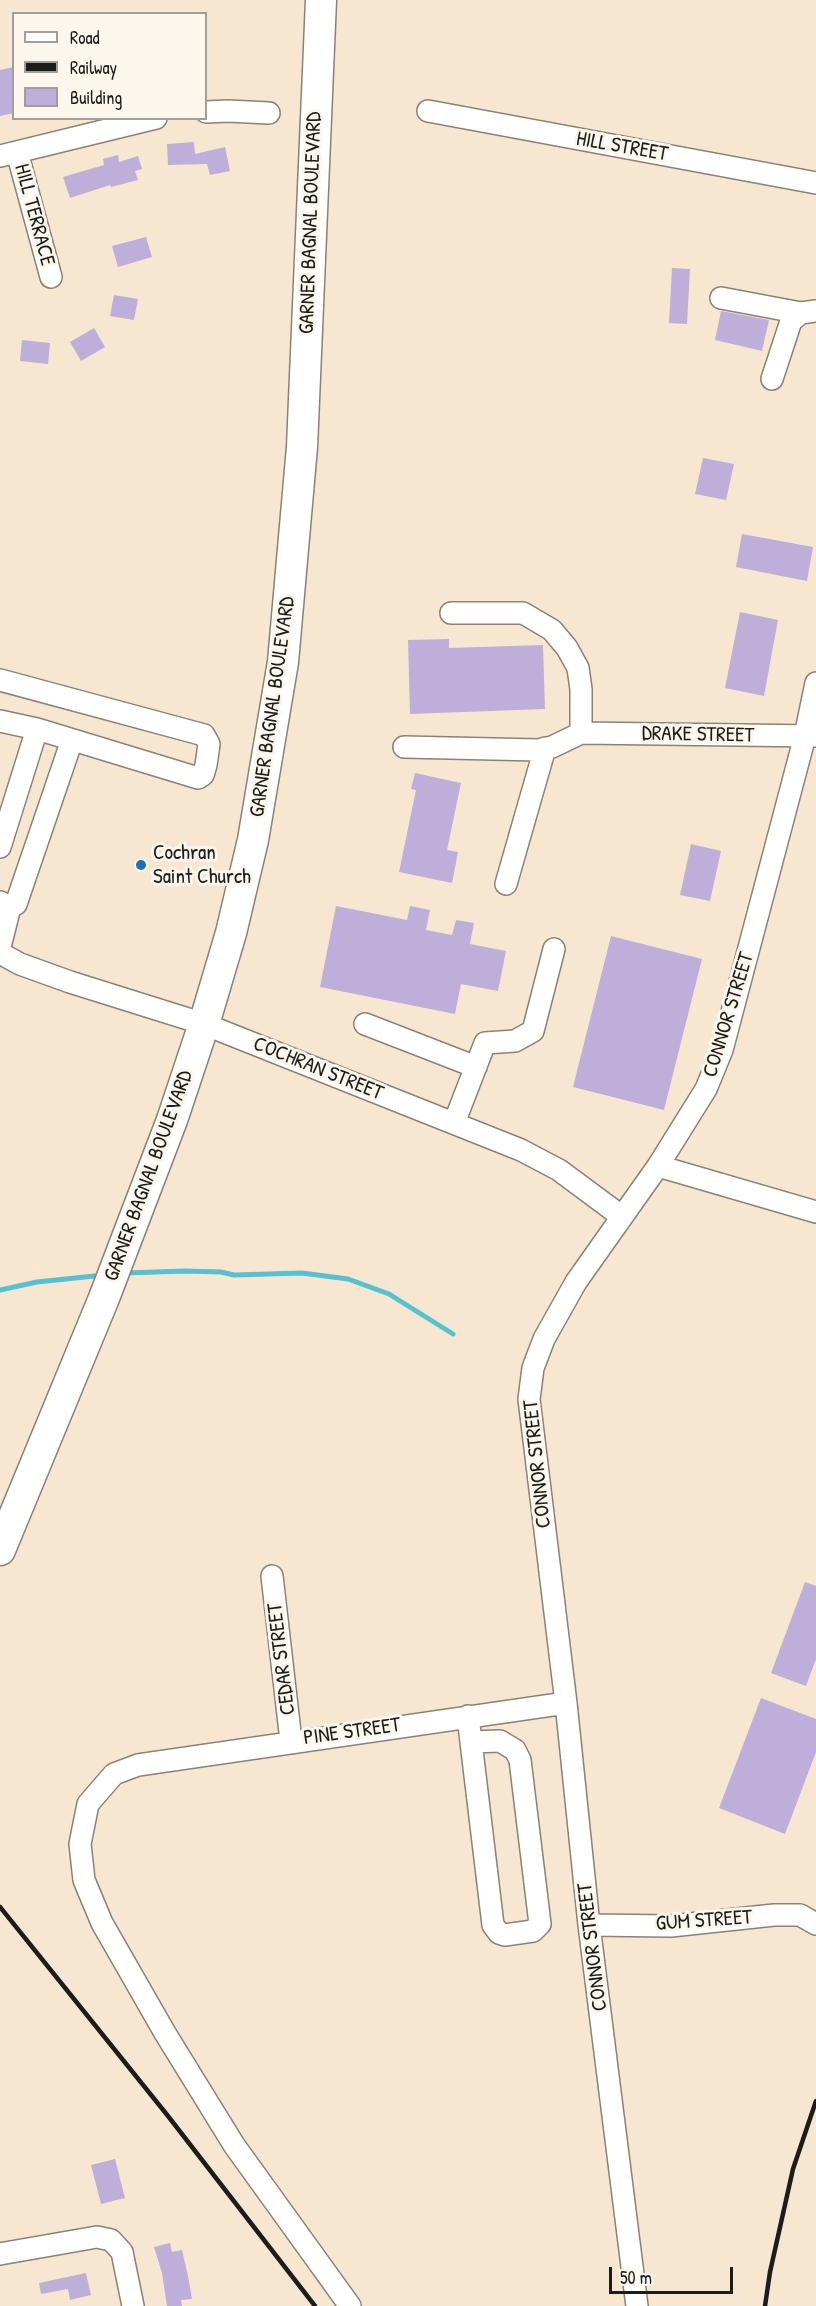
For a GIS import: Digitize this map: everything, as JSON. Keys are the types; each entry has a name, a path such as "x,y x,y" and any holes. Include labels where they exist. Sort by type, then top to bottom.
{"highway":[{"name":"GARNER BAGNAL BOULEVARD","path":"0,1551 110,1282 172,1120 231,933 253,840 283,662 302,447 321,0"}],"street":[{"name":"HILL STREET","path":"428,111 816,183"},
{"path":"207,112 269,113"},
{"path":"9,154 148,120"},
{"name":"HILL TERRACE","path":"9,154 51,277"},
{"path":"722,298 809,312"},
{"path":"772,379 791,321 809,312"},
{"path":"404,747 545,748 581,734 581,689 578,668 567,648 552,630 523,613 451,613"},
{"path":"0,680 204,735 209,744 206,765 203,775 198,778 37,729 0,721"},
{"name":"CONNOR STREET","path":"637,2306 589,1924 566,1702 529,1399 533,1368 544,1339 576,1282 658,1166 706,1089 722,1050 810,736 816,683"},
{"path":"0,847 37,729"},
{"name":"DRAKE STREET","path":"581,734 810,736"},
{"path":"0,947 5,905 16,904 72,740"},
{"path":"506,884 545,748"},
{"path":"454,1123 486,1043 515,1041 532,1031 554,949"},
{"name":"COCHRAN STREET","path":"0,953 20,964 70,982 204,1024 521,1150 559,1170 621,1216"},
{"path":"364,1024 476,1067"},
{"path":"658,1166 816,1212"},
{"name":"CEDAR STREET","path":"272,1576 291,1741"},
{"name":"PINE STREET","path":"350,2306 234,2145 165,2033 102,1923 84,1880 80,1844 88,1804 114,1774 138,1765 566,1702"},
{"path":"468,1716 471,1742 493,1925 499,1933 505,1935 533,1931 540,1924 520,1760 515,1750 500,1741 471,1742"},
{"name":"GUM STREET","path":"589,1924 670,1926 774,1915 800,1916 816,1924"},
{"path":"0,2254 97,2237 111,2240 122,2252 133,2306"}],"building":[{"path":"12,67 12,113 0,116 0,70"},
{"path":"194,142 195,154 225,147 230,171 210,175 207,164 168,165 167,144"},
{"path":"118,155 119,162 138,156 142,169 135,171 138,180 111,187 110,185 70,198 63,177 104,165 103,159"},
{"path":"146,237 152,257 118,267 112,246"},
{"path":"672,268 690,269 687,324 669,323"},
{"path":"114,295 138,299 134,320 110,316"},
{"path":"721,311 769,320 762,351 715,340"},
{"path":"94,328 105,347 81,361 70,342"},
{"path":"22,340 50,343 48,364 20,361"},
{"path":"703,458 734,464 726,500 695,494"},
{"path":"742,534 813,547 807,581 736,567"},
{"path":"740,612 778,620 764,696 725,688"},
{"path":"449,639 449,648 543,645 545,709 410,714 408,640"},
{"path":"415,773 461,783 447,850 458,852 452,883 399,872 416,790 411,789"},
{"path":"691,844 721,851 710,901 680,895"},
{"path":"336,906 407,920 410,906 430,910 426,930 452,935 456,920 474,923 470,944 506,951 498,991 461,984 455,1014 320,987"},
{"path":"611,936 702,959 664,1110 573,1087"},
{"path":"805,1582 816,1586 816,1659 806,1686 771,1673"},
{"path":"761,1698 816,1719 816,1752 785,1834 719,1808"},
{"path":"115,2159 125,2198 101,2204 91,2165"},
{"path":"170,2243 172,2252 182,2250 188,2276 192,2299 181,2300 182,2306 167,2306 162,2273 154,2247"},
{"path":"86,2273 91,2295 70,2300 68,2289 41,2294 39,2283"}],"waterway":[{"path":"125,1273 185,1271 221,1272 234,1275 302,1273 348,1279 389,1294 453,1334"},
{"path":"0,1290 37,1282 104,1275"}],"railway":[{"path":"0,1907 168,2116 315,2306"},
{"path":"765,2306 770,2272 793,2169 816,2101"}],"place":[{"name":"Cochran Saint Church","path":"141,865"}]}
